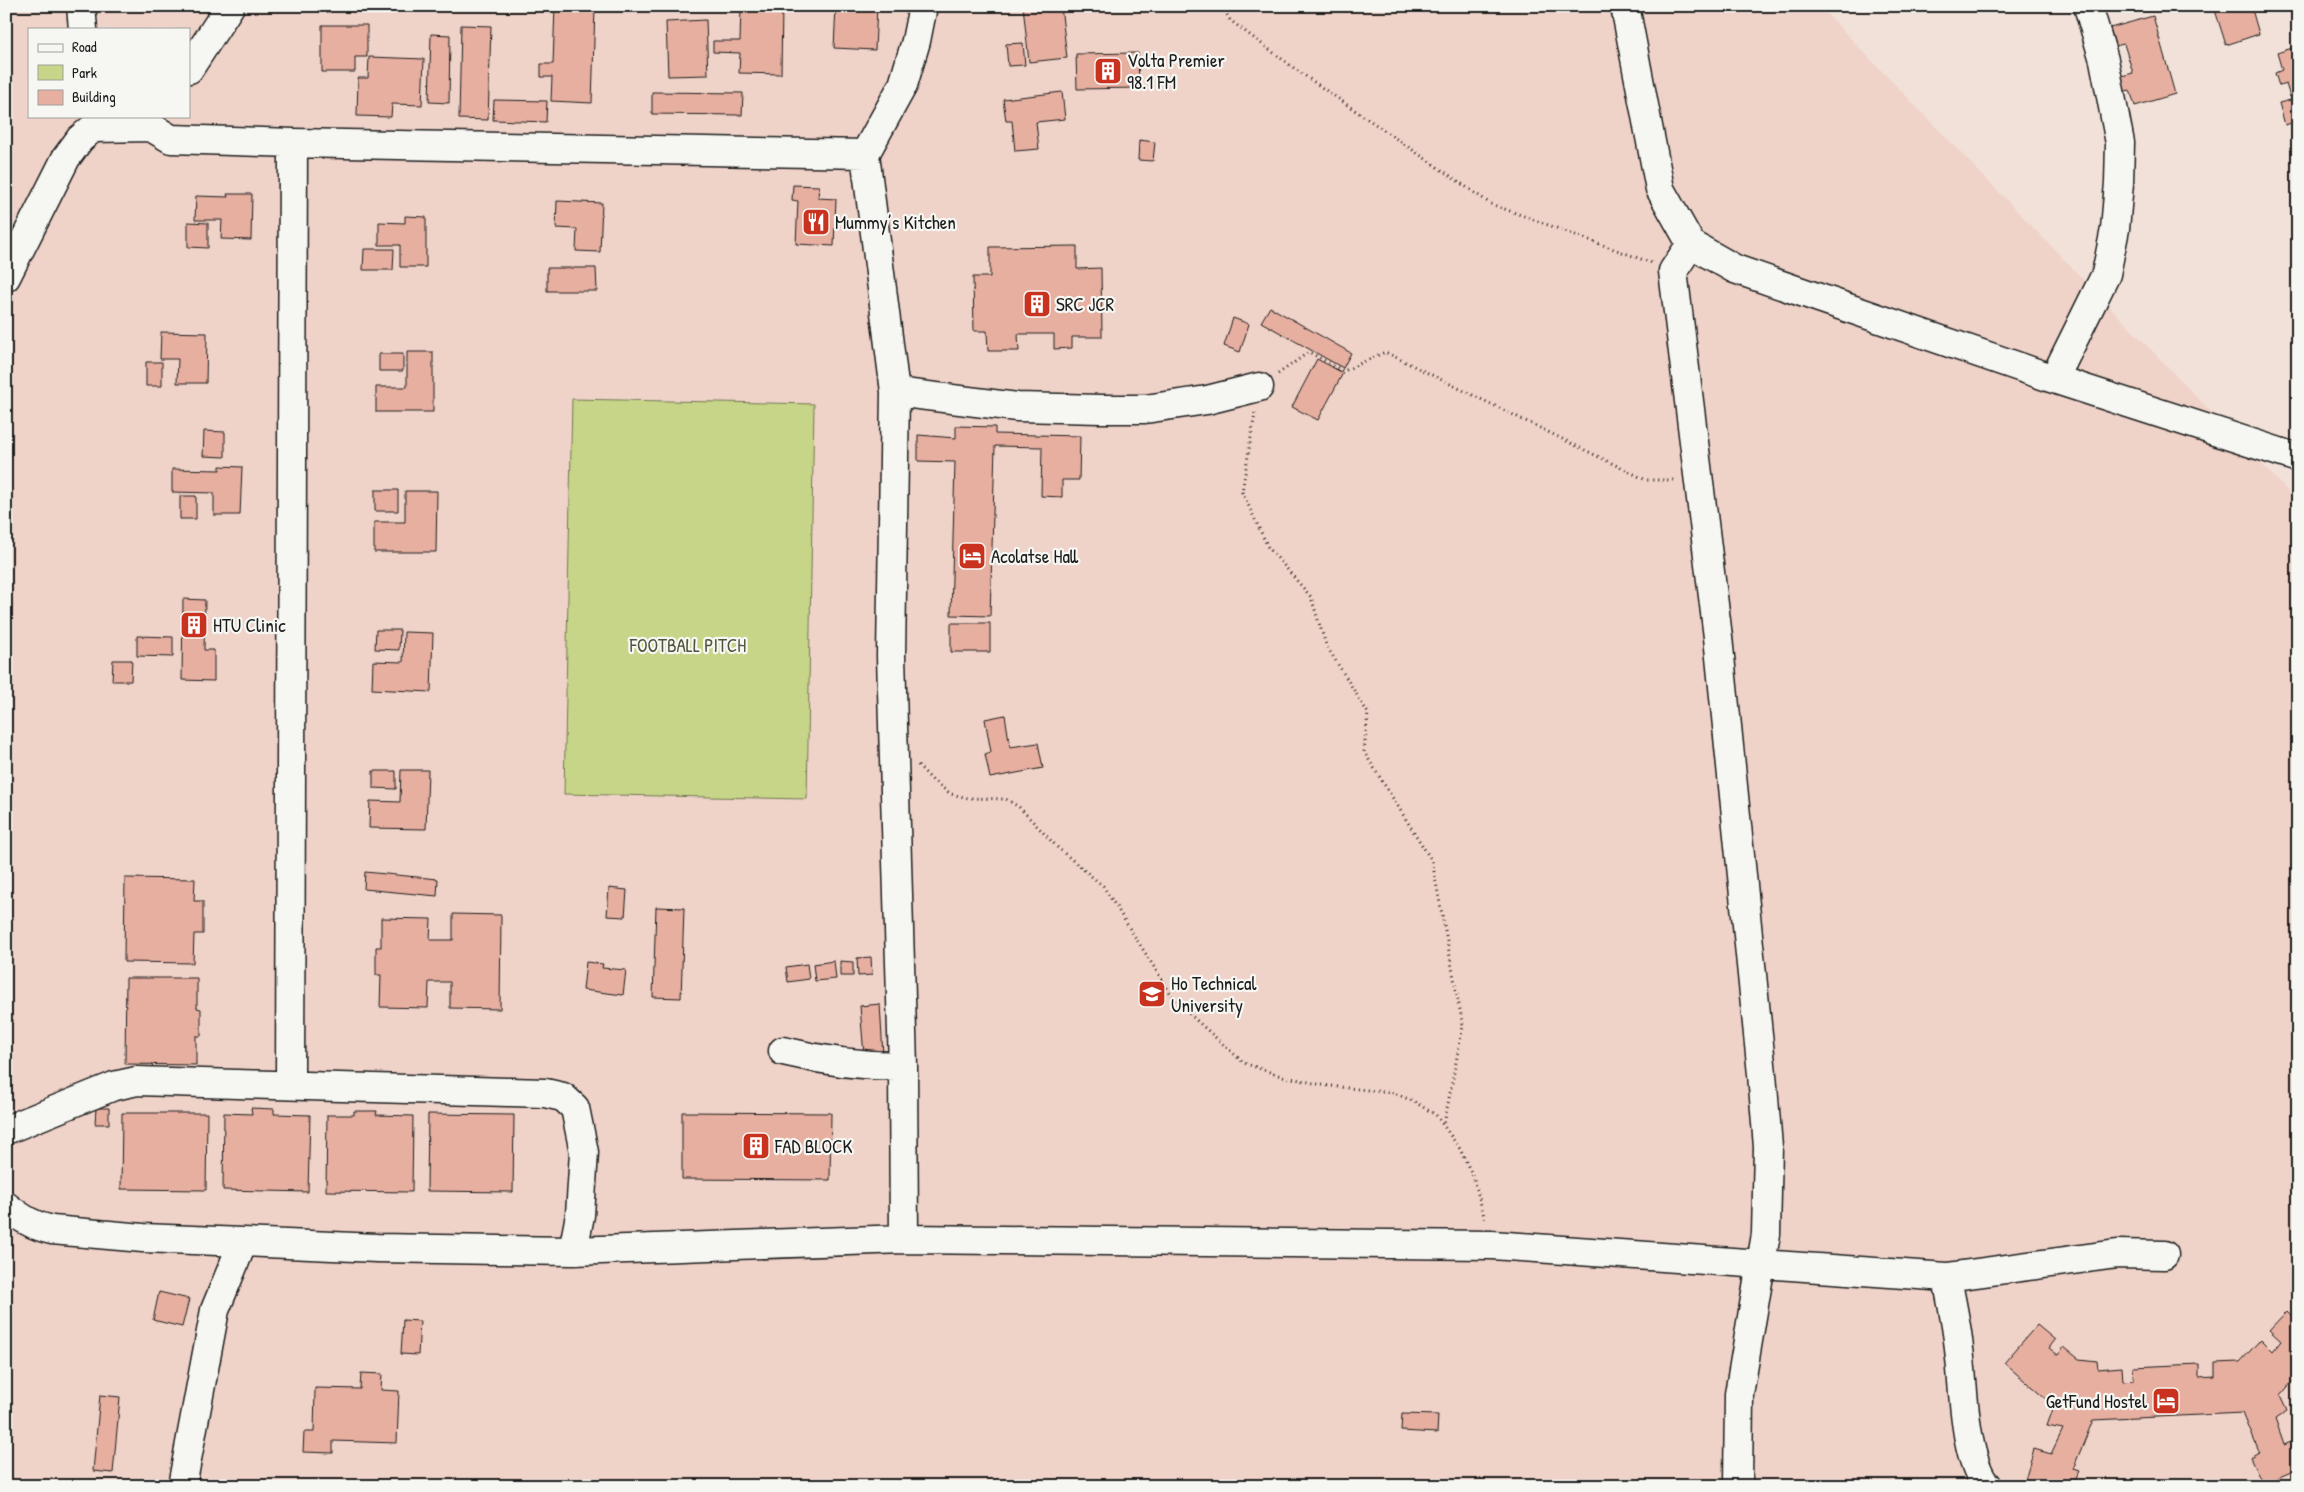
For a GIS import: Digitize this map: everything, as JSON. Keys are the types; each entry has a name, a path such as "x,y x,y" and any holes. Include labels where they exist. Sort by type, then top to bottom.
{"street":[{"path":"81,6 82,28"},
{"path":"190,67 230,6"},
{"path":"904,1239 902,1066 891,656 895,392 865,154 903,85 916,41 922,6"},
{"path":"1624,6 1660,189 1691,244 1735,269 2054,379 2298,458"},
{"path":"2054,379 2106,274 2115,229 2120,142 2104,60 2088,6"},
{"path":"6,277 66,158 80,139 93,128 143,122 171,139 865,154"},
{"path":"290,1084 293,143"},
{"path":"1691,244 1673,271 1718,637 1762,1074 1768,1156 1767,1218 1739,1394 1738,1486"},
{"path":"895,392 1017,407 1145,409 1207,400 1259,387"},
{"path":"783,1051 819,1060 879,1066 902,1066"},
{"path":"6,1130 114,1086 137,1081 545,1093 563,1097 575,1108 584,1152 580,1215 573,1251"},
{"path":"6,1206 21,1218 37,1227 52,1230 143,1238 377,1248 573,1251 904,1239 1492,1245 1947,1277 2117,1254 2164,1255"},
{"path":"182,1486 215,1310 243,1242"},
{"path":"1947,1277 1959,1348 1967,1432 1981,1479 1987,1486"}],"path":[{"path":"1222,6 1230,20 1298,71 1491,204 1673,271"},
{"path":"1444,1124 1463,1026 1432,861 1364,752 1368,713 1326,645 1311,597 1268,547 1242,492 1259,387 1309,352 1344,371 1385,352 1646,480 1681,480 1699,471"},
{"path":"894,733 914,760 933,781 951,794 968,798 1006,799 1019,807 1058,848 1103,886 1127,927 1176,1002 1244,1062 1278,1075 1322,1085 1394,1093 1412,1100 1436,1115 1460,1149 1474,1179 1492,1245"}],"shaded area":[{"name":"Ho Technical University","path":"6,6 1819,6 2298,502 2298,1486 6,1486"}],"green space":[{"name":"FOOTBALL PITCH","path":"572,399 814,404 807,799 564,794"}],"building":[{"path":"555,6 679,6 679,11 595,8 592,103 551,101 552,77 541,77 541,64 553,64"},
{"path":"741,6 782,6 781,74 739,73 740,53 713,52 713,41 740,41"},
{"path":"836,6 877,6 875,50 834,48"},
{"path":"1023,6 1061,6 1067,58 1029,62"},
{"path":"2251,6 2259,34 2226,45 2214,7"},
{"path":"2153,16 2175,94 2135,106 2130,90 2122,92 2118,77 2133,73 2124,44 2115,46 2110,28"},
{"path":"706,20 708,75 668,76 666,22"},
{"path":"322,25 367,25 367,57 355,57 355,72 322,72"},
{"path":"461,25 491,26 488,120 459,119"},
{"path":"431,34 450,35 449,103 429,102"},
{"path":"1023,43 1025,65 1008,66 1006,44"},
{"path":"2298,46 2298,94 2290,97 2286,84 2279,86 2275,73 2282,70 2277,53"},
{"name":"Volta Premier 98.1 FM","path":"1138,53 1139,88 1077,89 1076,54"},
{"path":"369,57 424,59 422,105 392,104 391,117 357,116 358,78 368,78"},
{"path":"652,92 743,93 742,115 652,114"},
{"path":"1062,92 1065,119 1036,122 1039,149 1015,151 1012,121 1006,121 1003,99"},
{"path":"2298,98 2298,121 2285,125 2279,103"},
{"path":"494,100 547,101 546,122 493,120"},
{"path":"1139,140 1155,142 1153,161 1138,160"},
{"name":"Mummy’s Kitchen","path":"793,185 819,186 818,198 836,199 834,246 796,244 798,201 792,200"},
{"path":"227,194 252,194 251,240 221,239 222,220 195,220 196,196 228,197"},
{"path":"557,201 602,203 600,252 576,251 577,229 556,228"},
{"path":"405,216 426,217 426,267 400,267 400,245 379,245 379,222 405,223"},
{"path":"188,222 208,223 208,248 188,247"},
{"name":"SRC JCR","path":"1077,246 1077,269 1101,268 1102,337 1072,337 1072,348 1054,349 1054,334 1018,334 1019,351 988,351 987,331 974,331 973,277 990,277 990,247"},
{"path":"364,249 394,249 393,270 363,270"},
{"path":"547,268 596,268 597,291 547,291"},
{"path":"1270,307 1351,353 1343,368 1261,322"},
{"path":"1233,318 1249,324 1240,352 1224,346"},
{"path":"161,332 207,333 206,383 177,383 178,359 160,359"},
{"path":"407,352 433,352 433,412 376,412 376,387 407,387"},
{"path":"379,354 403,354 403,371 379,371"},
{"path":"1317,359 1343,373 1318,420 1292,407"},
{"path":"146,362 162,362 162,386 146,386"},
{"name":"Acolatse Hall","path":"956,426 995,427 995,434 1080,436 1079,480 1062,480 1062,497 1041,496 1042,447 995,446 990,616 951,615 955,462 918,461 918,435 956,438"},
{"path":"204,431 225,432 225,457 203,456"},
{"path":"220,466 242,467 240,515 214,515 214,493 172,492 172,469 220,470"},
{"path":"375,490 398,490 398,511 375,511"},
{"path":"405,491 437,491 436,552 374,552 374,522 405,522"},
{"path":"180,496 196,496 196,519 180,519"},
{"name":"HTU Clinic","path":"183,599 205,600 204,650 214,650 214,681 182,680"},
{"name":"Acolatse Hall","path":"951,623 990,623 990,652 951,652"},
{"path":"376,630 400,630 399,650 375,649"},
{"path":"404,632 433,633 431,692 372,689 373,661 403,662"},
{"path":"137,636 173,637 173,657 137,656"},
{"path":"113,660 132,660 131,681 112,681"},
{"path":"1005,715 1010,747 1038,743 1043,768 990,778 985,754 991,752 985,719"},
{"path":"401,770 428,770 426,829 369,828 370,801 400,802"},
{"path":"373,771 396,771 396,789 373,788"},
{"path":"365,872 438,879 437,896 364,889"},
{"path":"125,878 195,879 194,901 203,901 203,934 194,934 193,963 124,962"},
{"path":"609,888 627,890 625,917 607,916"},
{"path":"656,907 684,908 681,998 653,997"},
{"path":"453,914 501,915 500,1009 450,1008 450,982 429,982 428,1008 380,1007 381,975 376,975 376,947 381,947 381,918 431,919 430,940 453,940"},
{"path":"871,957 872,975 858,976 857,958"},
{"path":"834,961 836,979 815,981 813,964"},
{"path":"840,961 853,962 853,976 840,976"},
{"path":"586,962 603,964 602,968 626,970 623,995 583,990"},
{"path":"807,964 809,979 788,982 786,967"},
{"path":"126,978 197,978 197,1008 201,1009 201,1036 196,1036 196,1065 125,1064"},
{"path":"880,1004 883,1055 864,1056 860,1006"},
{"path":"96,1108 109,1108 109,1124 95,1124"},
{"path":"251,1108 274,1109 274,1114 310,1115 308,1192 223,1190 224,1113 252,1114"},
{"path":"354,1111 377,1111 376,1115 413,1116 412,1192 326,1191 327,1115 354,1115"},
{"name":"FAD BLOCK","path":"682,1112 831,1113 830,1180 682,1179"},
{"path":"122,1113 207,1113 206,1190 121,1189"},
{"path":"428,1114 514,1115 513,1192 427,1191"},
{"path":"159,1292 189,1299 182,1327 153,1320"},
{"name":"GetFund Hostel","path":"2287,1311 2298,1322 2298,1375 2280,1396 2287,1411 2275,1419 2284,1445 2298,1439 2298,1469 2263,1484 2250,1457 2259,1452 2243,1413 2093,1420 2073,1469 2079,1471 2071,1486 2045,1486 2025,1479 2034,1449 2051,1454 2063,1429 2047,1426 2054,1406 2004,1363 2037,1325 2055,1340 2049,1348 2058,1355 2064,1347 2079,1359 2097,1361 2098,1369 2122,1367 2123,1381 2134,1380 2133,1367 2199,1364 2199,1377 2215,1376 2215,1363 2240,1362 2261,1339 2273,1351 2281,1341 2269,1330"},
{"path":"403,1320 420,1321 418,1355 401,1354"},
{"path":"361,1373 382,1374 381,1390 399,1391 397,1443 333,1441 333,1453 303,1452 304,1432 314,1432 315,1388 360,1389"},
{"path":"100,1395 120,1397 113,1473 93,1471"},
{"path":"1402,1414 1438,1415 1437,1433 1401,1431"}],"place":[{"name":"Volta Premier 98.1 FM","path":"1108,71"},
{"name":"Mummy’s Kitchen","path":"816,222"},
{"name":"SRC JCR","path":"1037,304"},
{"name":"Acolatse Hall","path":"972,556"},
{"name":"HTU Clinic","path":"194,625"},
{"name":"Ho Technical University","path":"1152,994"},
{"name":"FAD BLOCK","path":"756,1146"},
{"name":"GetFund Hostel","path":"2166,1401"}]}
